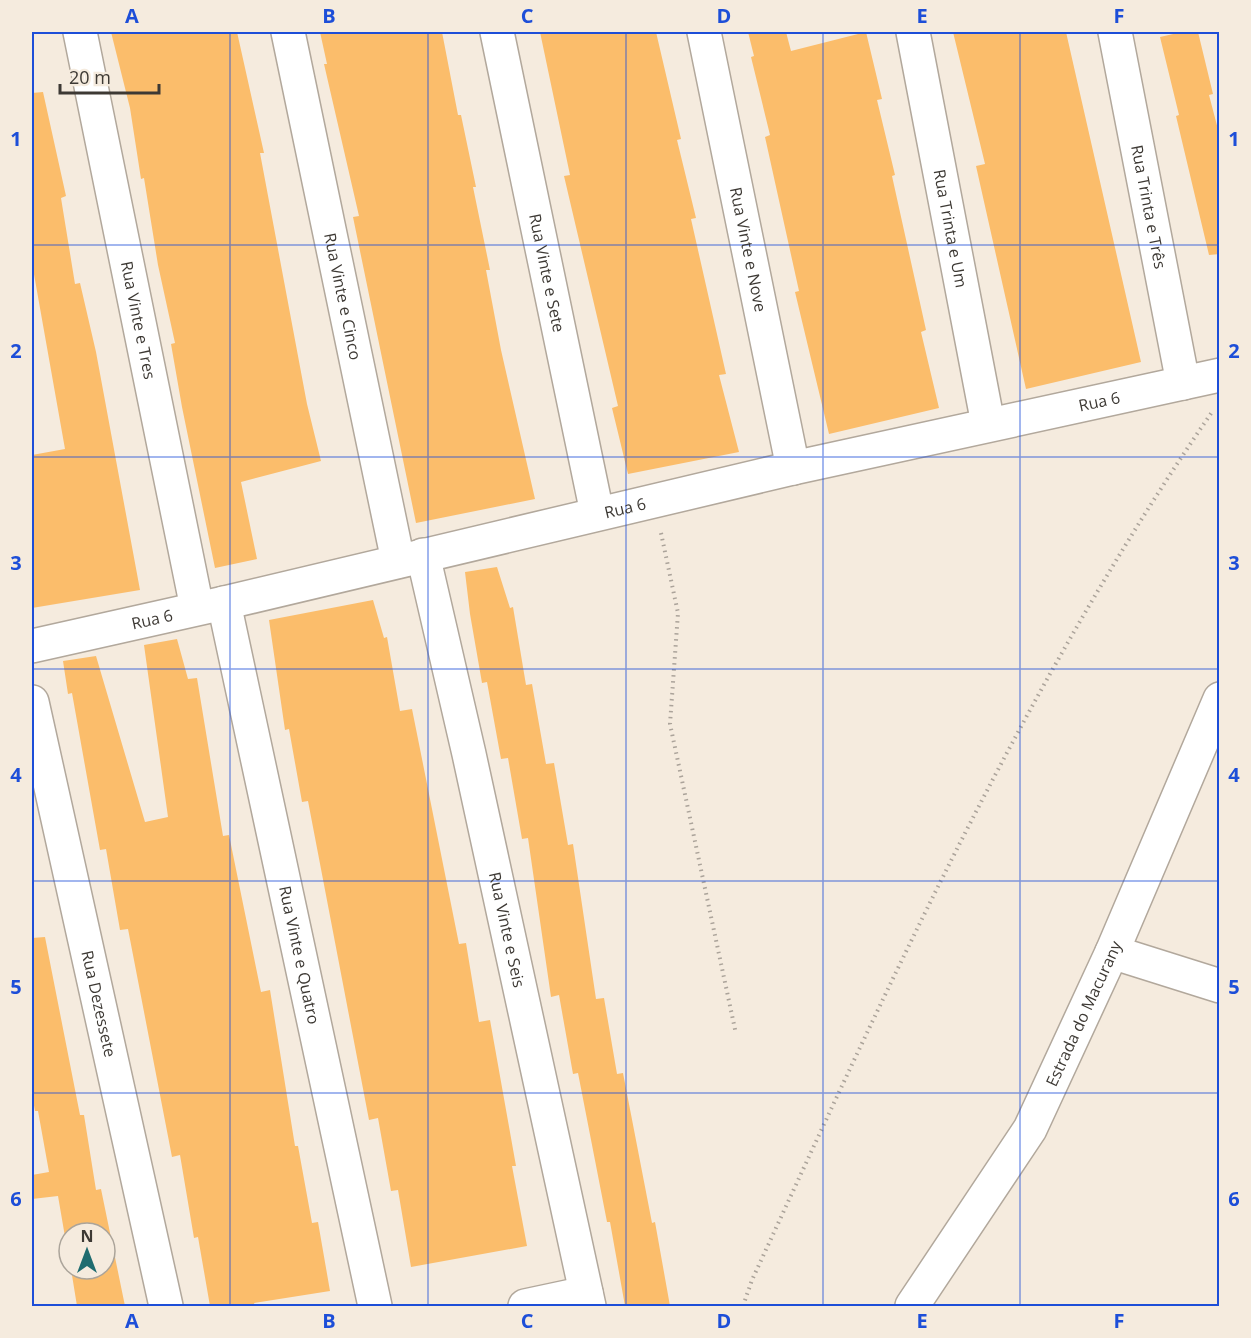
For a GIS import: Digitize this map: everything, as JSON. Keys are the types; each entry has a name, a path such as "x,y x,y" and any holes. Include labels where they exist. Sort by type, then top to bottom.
{"street":[{"name":"Rua Vinte e Tres","path":"80,32 210,606"},
{"name":"Rua Vinte e Cinco","path":"288,32 410,558"},
{"name":"Rua Vinte e Sete","path":"497,32 597,513"},
{"name":"Rua Vinte e Nove","path":"704,32 793,468"},
{"name":"Rua Trinta e Um","path":"913,32 988,424"},
{"name":"Rua Trinta e Três","path":"1115,32 1183,383"},
{"name":"Rua 6","path":"32,646 793,468 1220,375"},
{"name":"Rua Vinte e Seis","path":"410,558 469,754 588,1300"},
{"name":"Rua Vinte e Quatro","path":"210,606 375,1306"},
{"name":"Estrada do Macurany","path":"912,1306 1030,1129 1112,951 1220,699"},
{"name":"Rua Dezessete","path":"32,702 166,1306"},
{"path":"1112,951 1220,986"},
{"path":"525,1306 588,1300"}],"path":[{"path":"743,1306 752,1280 879,1003 1021,726 1154,496 1213,411"},
{"path":"654,500 678,613 670,724 736,1034"}],"building":[{"path":"111,32 237,32 264,153 260,153 307,404 321,461 241,482 257,559 215,568 182,407 171,344 175,343 158,265 144,178 141,179 130,108"},
{"path":"320,32 442,32 458,115 461,115 476,187 473,187 490,270 486,270 501,350 535,499 416,523 353,217 359,216 324,64 327,64"},
{"path":"540,32 656,32 681,139 677,140 696,218 691,219 726,374 719,375 739,452 628,474 612,408 618,406 564,176 570,175"},
{"path":"748,32 786,32 791,51 866,32 882,99 877,100 895,175 892,176 926,330 921,332 939,408 829,434 795,292 799,291 765,137 770,135 751,57 754,56"},
{"path":"953,32 1066,32 1141,362 1026,389 976,166 985,164"},
{"path":"1182,32 1198,32 1213,94 1209,95 1220,137 1220,254 1209,255 1160,37"},
{"path":"43,92 66,196 61,198 75,284 80,283 96,352 140,590 32,608 32,455 65,449 32,263 32,93"},
{"path":"497,567 510,608 513,607 526,685 532,684 546,764 554,763 568,845 573,844 596,999 604,998 617,1074 623,1073 652,1223 655,1222 670,1306 625,1306 610,1222 607,1222 578,1073 573,1074 559,995 551,997 528,838 522,839 508,758 501,759 487,682 482,683 470,614 465,572"},
{"path":"373,600 384,638 387,637 400,711 412,709 459,944 466,943 479,1022 490,1020 516,1166 512,1166 527,1246 411,1267 398,1190 391,1191 378,1118 369,1120 308,801 302,802 289,729 285,730 269,620"},
{"path":"177,639 188,679 197,678 223,836 229,835 261,992 270,990 295,1146 298,1146 312,1223 318,1222 330,1291 254,1303 255,1306 210,1306 198,1237 194,1238 180,1155 172,1157 128,929 120,930 106,849 100,850 72,693 68,694 63,661 96,656 145,822 168,817 144,645"},
{"path":"45,937 80,1115 84,1115 96,1190 101,1189 108,1221 62,1221 58,1196 32,1199 32,1175 49,1172 38,1111 35,1111 32,1094 32,938"},
{"path":"117,1267 125,1306 77,1306 73,1281 117,1281"}]}
